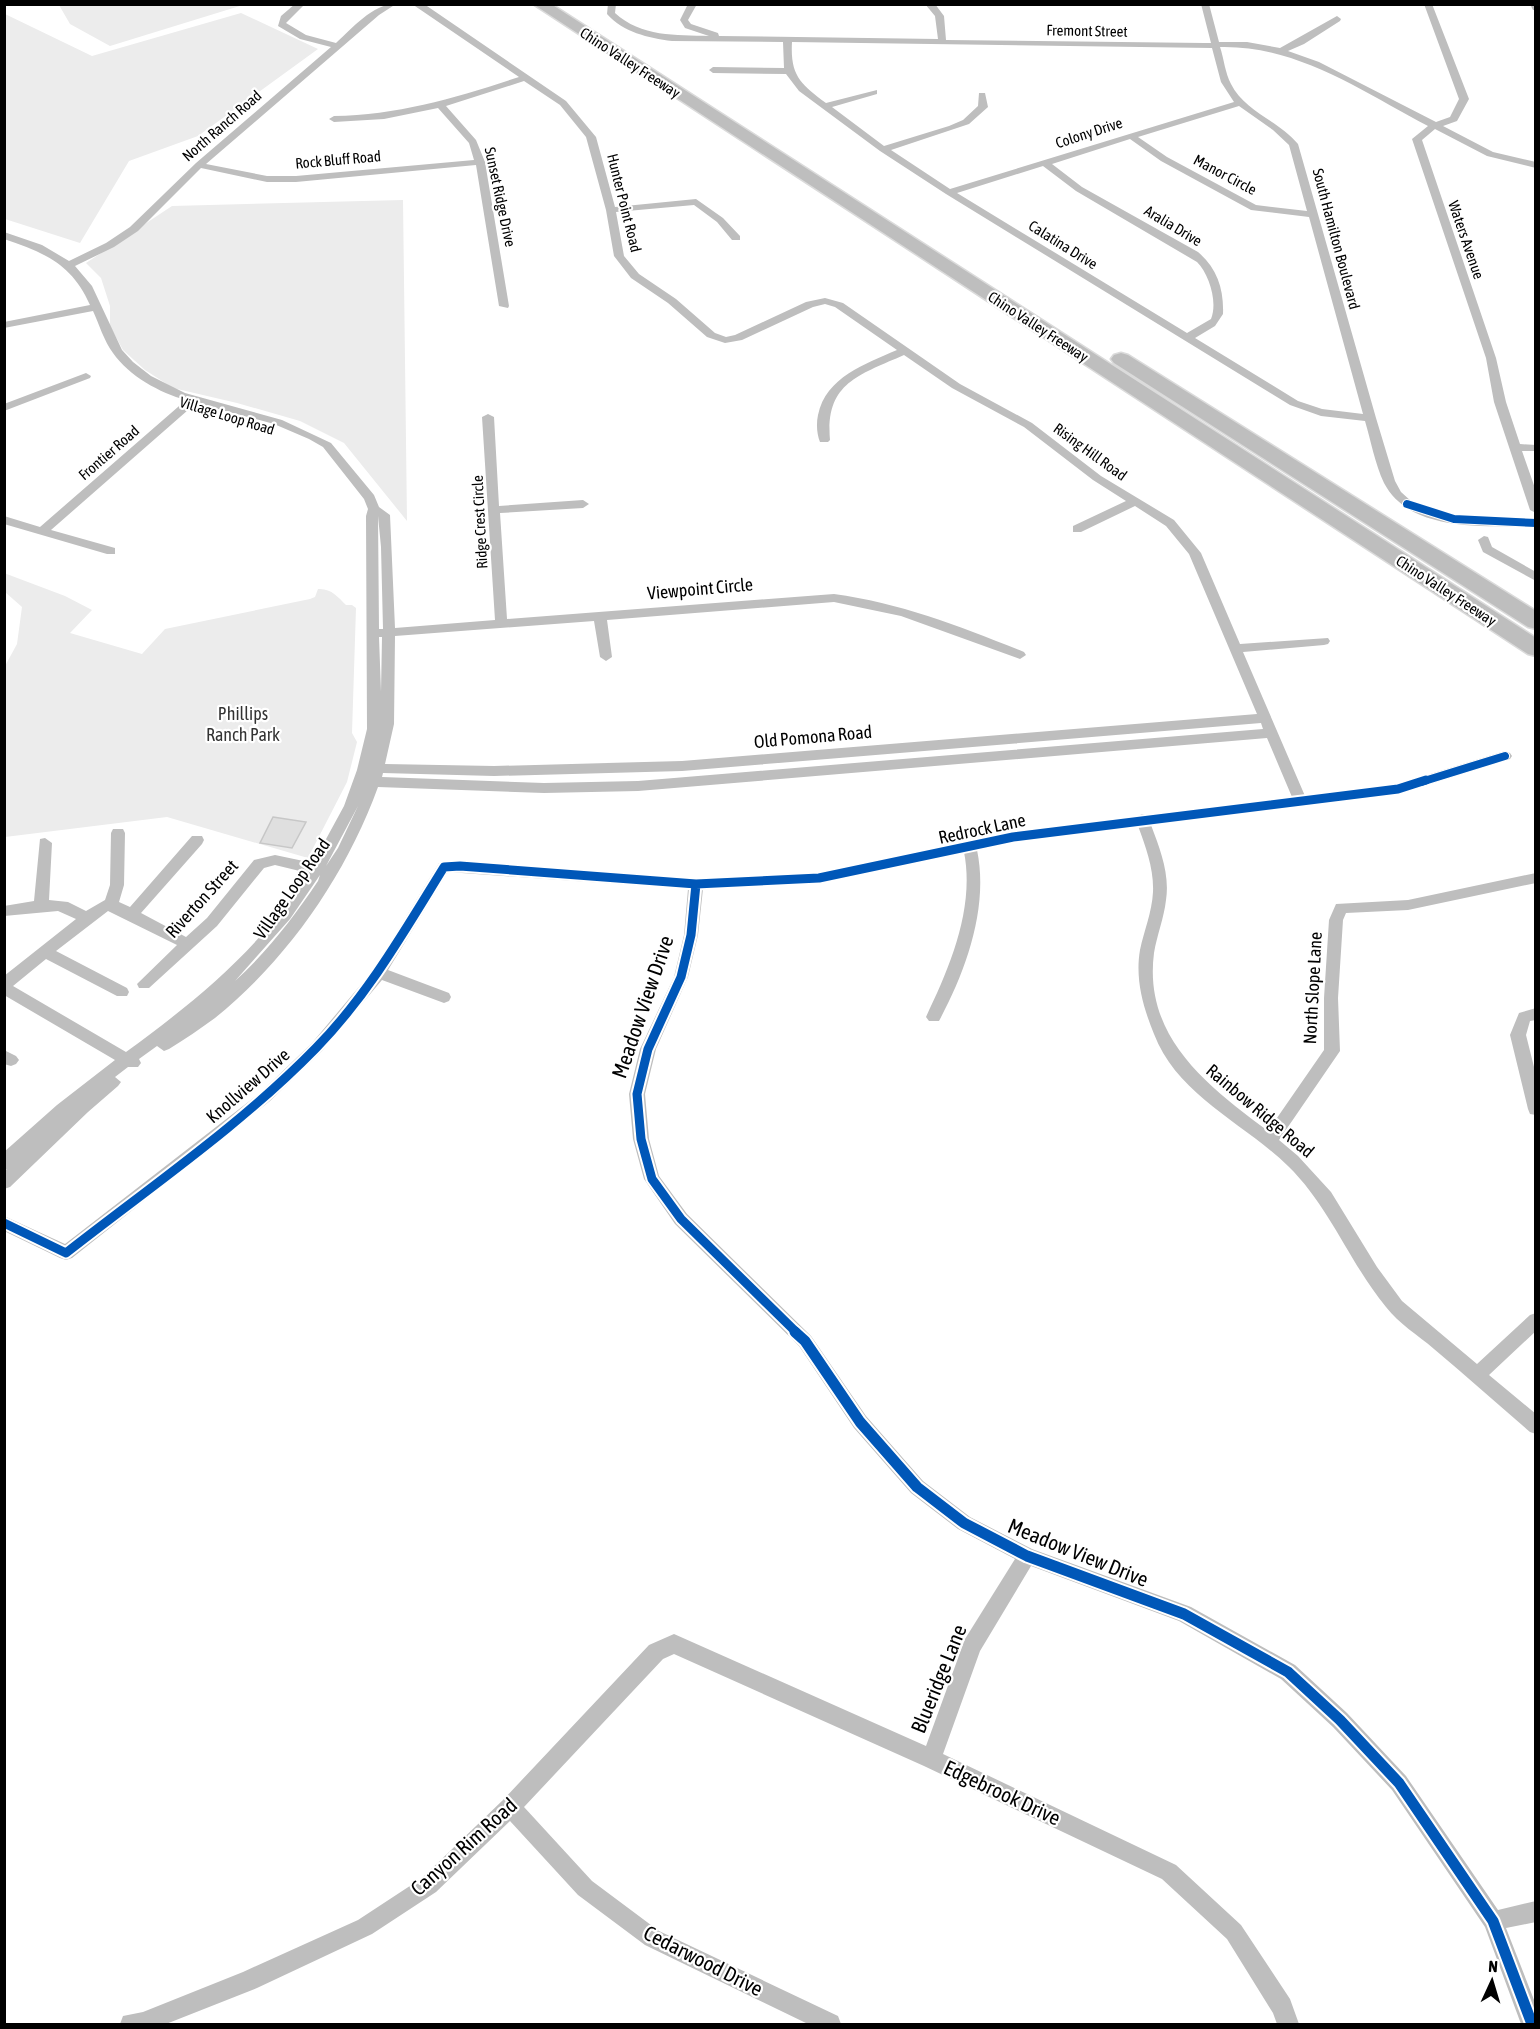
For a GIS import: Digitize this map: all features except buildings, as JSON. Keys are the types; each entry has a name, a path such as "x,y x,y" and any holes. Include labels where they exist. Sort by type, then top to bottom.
{"highway":[{"name":"Chino Valley Freeway","path":"540,4 1536,649"},
{"name":"Chino Valley Freeway","path":"564,4 1536,622"}],"street":[{"path":"301,4 284,18 281,24 303,37 338,46"},
{"name":"North Ranch Road","path":"69,266 110,245 134,229 198,165 376,13 392,4"},
{"name":"Hunter Point Road","path":"416,4 563,103 591,137 612,210 619,256 635,276 672,301 711,335 724,340"},
{"name":"Fremont Street","path":"612,4 611,14 616,20 656,37 942,43 1250,45 1287,52 1491,154 1536,165"},
{"path":"693,4 685,15 684,20 688,26 708,34 735,40"},
{"path":"929,4 942,17 942,43"},
{"name":"South Hamilton Boulevard","path":"1205,4 1225,82 1230,93 1239,102 1285,133 1293,144 1389,481 1397,494 1407,504 1427,513 1455,520 1536,524"},
{"name":"Waters Avenue","path":"1428,4 1464,99 1454,119 1434,126 1417,139 1491,358 1500,402 1536,510"},
{"path":"1287,52 1301,46 1301,42 1337,19"},
{"path":"713,70 789,71 788,40"},
{"name":"Calatina Drive","path":"789,71 802,89 883,149 1186,338 1308,410 1328,415 1370,417"},
{"path":"334,119 385,116 441,106 526,77"},
{"path":"825,106 874,92"},
{"path":"883,149 966,122 982,107 982,95"},
{"name":"Colony Drive","path":"949,192 1239,102"},
{"name":"Sunset Ridge Drive","path":"441,106 473,142 480,162 504,306"},
{"name":"Manor Circle","path":"1131,136 1164,159 1254,208 1313,215"},
{"name":"Rock Bluff Road","path":"198,165 267,179 296,179 480,162"},
{"name":"Aralia Drive","path":"1045,163 1079,189 1194,254 1204,263 1211,273 1219,312 1216,319 1208,326 1186,338"},
{"path":"612,210 696,202 720,220 736,238"},
{"name":"Village Loop Road","path":"4,235 38,247 69,266 87,286 95,307 94,314 99,334 119,365 140,383 191,403 275,430 318,451 333,455 353,475 370,498 374,509 372,516 374,633 372,773 316,869 272,930 237,970 201,1005 131,1062 4,1182"},
{"name":"Rising Hill Road","path":"724,340 754,332 810,304 825,301 839,305 956,386 1028,425 1097,478 1170,523 1194,553 1300,800"},
{"path":"4,325 95,307"},
{"path":"824,440 822,416 825,404 832,392 842,382 904,351"},
{"path":"4,408 86,376"},
{"name":"Frontier Road","path":"43,530 191,403"},
{"name":"Ridge Crest Circle","path":"488,417 501,624"},
{"path":"1515,447 1536,448"},
{"path":"1077,529 1134,502"},
{"path":"495,510 583,504"},
{"name":"Village Loop Road","path":"4,1163 73,1100 214,1010 249,979 279,944 332,873 360,821 372,773 386,734 389,632 386,526 384,514 374,509"},
{"path":"4,520 111,551"},
{"path":"1484,540 1487,549 1536,577"},
{"name":"Viewpoint Circle","path":"374,633 834,598 868,602 914,614 1020,655"},
{"path":"600,616 606,657"},
{"path":"1236,648 1324,642"},
{"name":"Old Pomona Road","path":"372,773 682,766 1265,718"},
{"name":"Old Pomona Road","path":"372,773 544,788 638,786 1272,733"},
{"name":"Redrock Lane","path":"460,866 696,884 819,878 970,848 1013,837 1142,819 1398,789 1505,756"},
{"name":"Rainbow Ridge Road","path":"1142,819 1154,850 1160,885 1158,910 1148,945 1146,976 1151,1006 1162,1035 1177,1061 1202,1090 1270,1141 1314,1183 1339,1218 1360,1257 1393,1303 1536,1426"},
{"path":"111,905 117,885 118,833"},
{"path":"132,914 197,840"},
{"path":"41,906 45,843"},
{"path":"934,1017 946,991 971,912 975,878 970,848"},
{"name":"Riverton Street","path":"144,984 212,922 259,864 275,860 332,873"},
{"name":"Knollview Drive","path":"4,1223 66,1252 265,1097 317,1047 379,973 444,867 460,866"},
{"name":"North Slope Lane","path":"1270,1141 1332,1051 1331,998 1336,920 1341,908 1408,905 1536,878"},
{"name":"Meadow View Drive","path":"696,884 692,935 681,977 648,1048 637,1094 641,1139 652,1179 681,1219 805,1341 860,1422 917,1487 964,1523 1027,1556 1184,1614 1287,1672 1340,1720 1399,1783 1493,1921 1532,2025"},
{"path":"131,1062 4,986 101,907 111,905 132,914 189,945"},
{"path":"4,912 41,906 66,906 79,913 85,920"},
{"path":"46,952 122,992"},
{"path":"379,973 444,997"},
{"path":"1536,1014 1524,1017 1518,1035 1536,1108"},
{"path":"1477,1375 1536,1320"},
{"name":"Blueridge Lane","path":"931,1759 972,1646 1027,1556"},
{"name":"Edgebrook Drive","path":"656,1652 674,1644 695,1652 931,1759 1169,1872 1234,1932 1282,2007 1288,2025"},
{"name":"Canyon Rim Road","path":"131,2025 143,2023 249,1980 364,1927 429,1885 510,1807 656,1652"},
{"name":"Cedarwood Drive","path":"510,1807 585,1888 652,1938 830,2025"},
{"path":"1493,1921 1536,1911"}],"green space":[{"path":"59,5 243,5 110,46 70,24"},
{"path":"241,13 318,49 198,136 129,161 80,243 5,219 5,14 92,56"},
{"path":"403,200 407,521 344,443 300,421 173,388 145,370 123,350 110,326 110,306 101,278 86,263 172,206"},
{"name":"Phillips Ranch Park","path":"4,573 65,596 92,610 70,633 142,654 165,629 310,599 315,597 318,589 330,592 346,605 356,608 352,733 357,742 347,782 308,858 167,817 5,837 5,666 17,644 22,607 5,592"}],"cycle path":[{"path":"1407,504 1423,511 1454,519 1536,523"},
{"path":"4,1223 66,1253 265,1097 317,1047 379,973 444,867 460,866 696,884 819,878 1013,837 1398,789 1505,756"},
{"path":"696,884 691,935 681,977 648,1049 637,1094 641,1139 652,1179 681,1219 805,1341 860,1422 917,1487 964,1523 1027,1556 1184,1614 1288,1672 1340,1720 1399,1783 1493,1921 1532,2024"}]}
